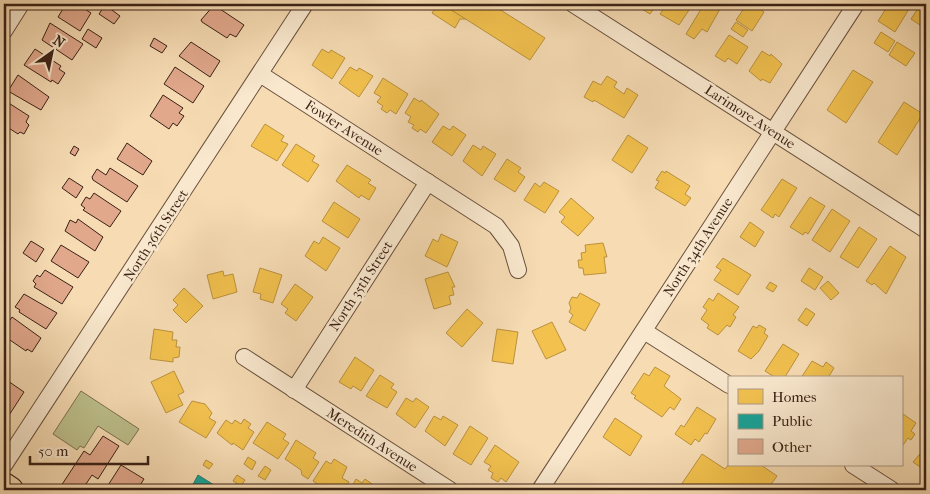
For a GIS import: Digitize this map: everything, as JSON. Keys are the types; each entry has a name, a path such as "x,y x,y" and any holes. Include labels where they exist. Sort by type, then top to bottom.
{"main road":[{"path":"4,486 10,490"}],"street":[{"path":"4,31 21,4"},
{"name":"North 36th Street","path":"4,465 305,4"},
{"name":"Larimore Avenue","path":"573,4 926,230"},
{"name":"North 34th Avenue","path":"540,490 856,4"},
{"name":"Fowler Avenue","path":"260,74 496,226 511,246 518,270"},
{"name":"North 35th Street","path":"294,390 428,182"},
{"path":"644,331 728,384"},
{"name":"Meredith Avenue","path":"244,357 450,490"},
{"path":"855,466 892,490"}],"green space":[{"path":"81,391 139,429 128,445 98,426 84,448 80,446 77,450 53,434"}],"building: Homes":[{"path":"438,4 442,4 466,19 460,19 455,28 432,13"},
{"path":"442,4 491,4 545,38 530,60"},
{"path":"634,4 657,4 650,14"},
{"path":"667,4 680,4 689,10 679,25 660,14"},
{"path":"704,4 712,4 720,9 707,32 702,29 694,39 686,34"},
{"path":"747,4 752,4 764,12 752,31 736,20"},
{"path":"889,4 912,4 895,32 878,21"},
{"path":"921,4 926,4 926,29 911,19"},
{"path":"736,22 748,30 743,37 731,29"},
{"path":"881,32 895,41 888,52 874,43"},
{"path":"729,35 748,47 737,64 728,58 725,62 715,56"},
{"path":"897,42 915,53 906,66 889,55"},
{"path":"322,49 329,53 331,50 345,58 332,79 312,65"},
{"path":"762,51 770,56 771,54 782,64 770,83 762,79 761,81 749,71"},
{"path":"350,67 357,71 359,68 373,76 359,97 339,83"},
{"path":"853,70 873,82 846,123 827,110"},
{"path":"607,76 617,82 614,87 624,94 627,88 638,95 624,118 594,100 593,102 584,97 593,81 601,85"},
{"path":"383,78 408,94 396,114 390,110 387,113 381,109 383,106 377,102 381,97 374,93"},
{"path":"414,98 420,102 421,100 439,114 426,133 420,129 418,132 412,128 414,125 408,122 411,117 405,113"},
{"path":"904,102 923,114 897,155 878,142"},
{"path":"265,124 284,136 281,141 288,144 277,161 251,146"},
{"path":"443,126 450,130 453,126 466,135 452,156 432,142"},
{"path":"628,135 648,148 632,173 612,160"},
{"path":"296,144 315,156 312,161 319,165 308,182 282,165"},
{"path":"473,145 481,150 483,146 496,154 482,176 463,161"},
{"path":"507,159 521,168 518,172 525,177 515,192 494,179"},
{"path":"347,165 371,180 368,183 376,188 369,200 361,195 359,198 336,181"},
{"path":"662,171 665,173 666,171 690,186 685,194 691,198 685,206 655,188 659,181 656,180"},
{"path":"782,179 797,188 779,217 775,214 773,218 761,210"},
{"path":"544,182 559,191 545,213 524,200 535,183 540,187"},
{"path":"810,197 825,206 808,234 805,232 803,235 790,227"},
{"path":"571,198 594,218 578,236 561,222 565,217 559,212"},
{"path":"334,202 360,219 348,238 322,221"},
{"path":"832,209 850,221 830,252 812,240"},
{"path":"750,222 764,232 755,247 740,237"},
{"path":"859,227 877,239 858,268 840,257"},
{"path":"441,234 458,242 447,267 425,256 433,239 438,242"},
{"path":"323,237 340,248 326,271 305,256 314,241 319,244"},
{"path":"603,243 607,257 604,257 606,273 584,275 583,268 579,268 578,260 582,260 581,253 586,252 585,245"},
{"path":"890,246 906,257 886,294 874,283 872,285 866,281"},
{"path":"723,258 751,275 738,295 714,280 721,270 716,267"},
{"path":"260,268 282,275 273,303 260,299 261,294 253,292"},
{"path":"809,268 823,277 815,290 801,281"},
{"path":"223,271 224,276 233,274 237,292 213,299 207,275"},
{"path":"448,272 455,287 452,287 454,295 449,296 451,304 434,309 425,279"},
{"path":"828,281 839,293 831,300 820,288"},
{"path":"770,282 777,286 773,292 766,288"},
{"path":"295,284 313,297 296,321 285,313 288,309 281,304"},
{"path":"184,288 203,306 186,323 173,310 178,305 173,300"},
{"path":"580,293 600,304 585,331 569,322 573,315 569,312 571,308 569,303 572,297 577,298"},
{"path":"718,293 739,307 733,315 736,317 730,327 727,325 718,335 707,328 709,325 701,319 707,310 703,307 709,298 713,301"},
{"path":"806,308 815,314 807,326 798,320"},
{"path":"467,309 483,323 462,347 446,333"},
{"path":"552,322 566,350 546,359 532,331"},
{"path":"759,325 766,329 764,333 768,336 759,351 751,359 738,351 753,326 757,328"},
{"path":"154,329 173,332 172,340 177,340 176,347 180,347 179,357 173,358 173,362 150,359"},
{"path":"497,329 518,332 513,364 492,361"},
{"path":"783,344 799,354 786,376 773,376 765,371"},
{"path":"355,357 374,370 361,391 353,386 351,389 339,382"},
{"path":"812,361 823,367 826,362 834,368 829,376 802,376"},
{"path":"655,367 670,376 664,386 681,399 674,410 670,407 662,417 634,398 636,396 631,393 644,373 649,376"},
{"path":"174,371 184,392 178,395 183,405 166,413 151,382"},
{"path":"380,375 394,384 391,388 397,392 387,408 366,396"},
{"path":"406,398 413,402 416,398 429,407 415,428 396,414"},
{"path":"192,401 205,404 212,413 209,418 216,422 206,438 179,422"},
{"path":"697,407 716,419 707,434 705,433 699,442 695,439 691,445 675,434 681,425 684,427"},
{"path":"903,414 916,423 911,431 915,434 911,440 908,438 902,447"},
{"path":"434,416 441,420 443,416 458,425 445,446 425,431"},
{"path":"615,418 642,436 630,456 603,437"},
{"path":"244,419 251,424 248,428 254,432 243,450 233,443 232,445 217,433 226,420 232,424 235,420 241,424"},
{"path":"267,422 286,434 283,439 289,443 278,459 253,443"},
{"path":"470,426 488,438 471,465 453,454"},
{"path":"296,440 316,453 313,458 319,462 308,479 302,475 301,470 285,459"},
{"path":"495,445 519,462 506,482 501,478 498,482 491,478 493,473 488,470 491,466 484,462"},
{"path":"926,447 926,471 913,462"},
{"path":"702,454 725,469 728,465 762,466 777,476 767,490 688,490 681,485"},
{"path":"248,457 256,462 252,470 244,464"},
{"path":"334,459 347,467 342,478 349,482 343,490 324,490 313,481 326,461 331,464"},
{"path":"206,460 213,464 209,469 203,465"},
{"path":"265,466 271,470 265,480 258,476"},
{"path":"237,475 245,480 241,486 233,481"},
{"path":"356,479 362,483 365,479 372,484 369,487 374,490 350,490"}],"building: Public":[{"path":"198,475 222,490 190,490"}],"building: Other":[{"path":"66,4 77,4 91,13 80,31 58,17"},
{"path":"105,5 120,16 114,24 99,14"},
{"path":"214,5 244,25 236,37 230,34 227,38 202,22 201,20"},
{"path":"50,23 83,44 72,60 42,40"},
{"path":"88,29 102,38 96,48 82,39"},
{"path":"154,38 167,46 162,53 150,46"},
{"path":"191,42 220,61 210,77 179,56"},
{"path":"35,49 61,66 59,69 65,73 58,84 52,80 51,82 24,65"},
{"path":"175,67 204,86 193,103 164,84"},
{"path":"18,75 49,97 41,110 8,91"},
{"path":"163,95 183,108 179,113 184,116 177,126 173,123 169,129 150,116"},
{"path":"4,100 29,116 26,122 29,125 24,134 20,132 18,134 4,125"},
{"path":"127,143 152,161 143,175 117,159"},
{"path":"74,146 79,149 75,156 70,153"},
{"path":"110,168 138,186 127,202 93,180 92,177 97,169 106,175"},
{"path":"69,178 83,187 76,198 62,188"},
{"path":"94,193 121,211 110,227 83,210 85,208 81,205 86,197 90,199"},
{"path":"78,219 103,237 95,251 65,231 70,220 76,223"},
{"path":"31,241 44,249 36,262 23,253"},
{"path":"61,245 89,262 78,278 51,261"},
{"path":"45,270 73,287 62,304 34,287 36,284 33,281 37,275 40,277"},
{"path":"24,294 57,313 46,329 19,312 20,310 15,307"},
{"path":"12,317 41,338 32,352 27,349 26,351 4,336 4,329"},
{"path":"8,381 24,392 4,423 4,388"},
{"path":"103,436 119,446 98,479 92,475 82,490 59,489 84,451 90,455"},
{"path":"121,465 144,479 137,490 105,490"}]}
